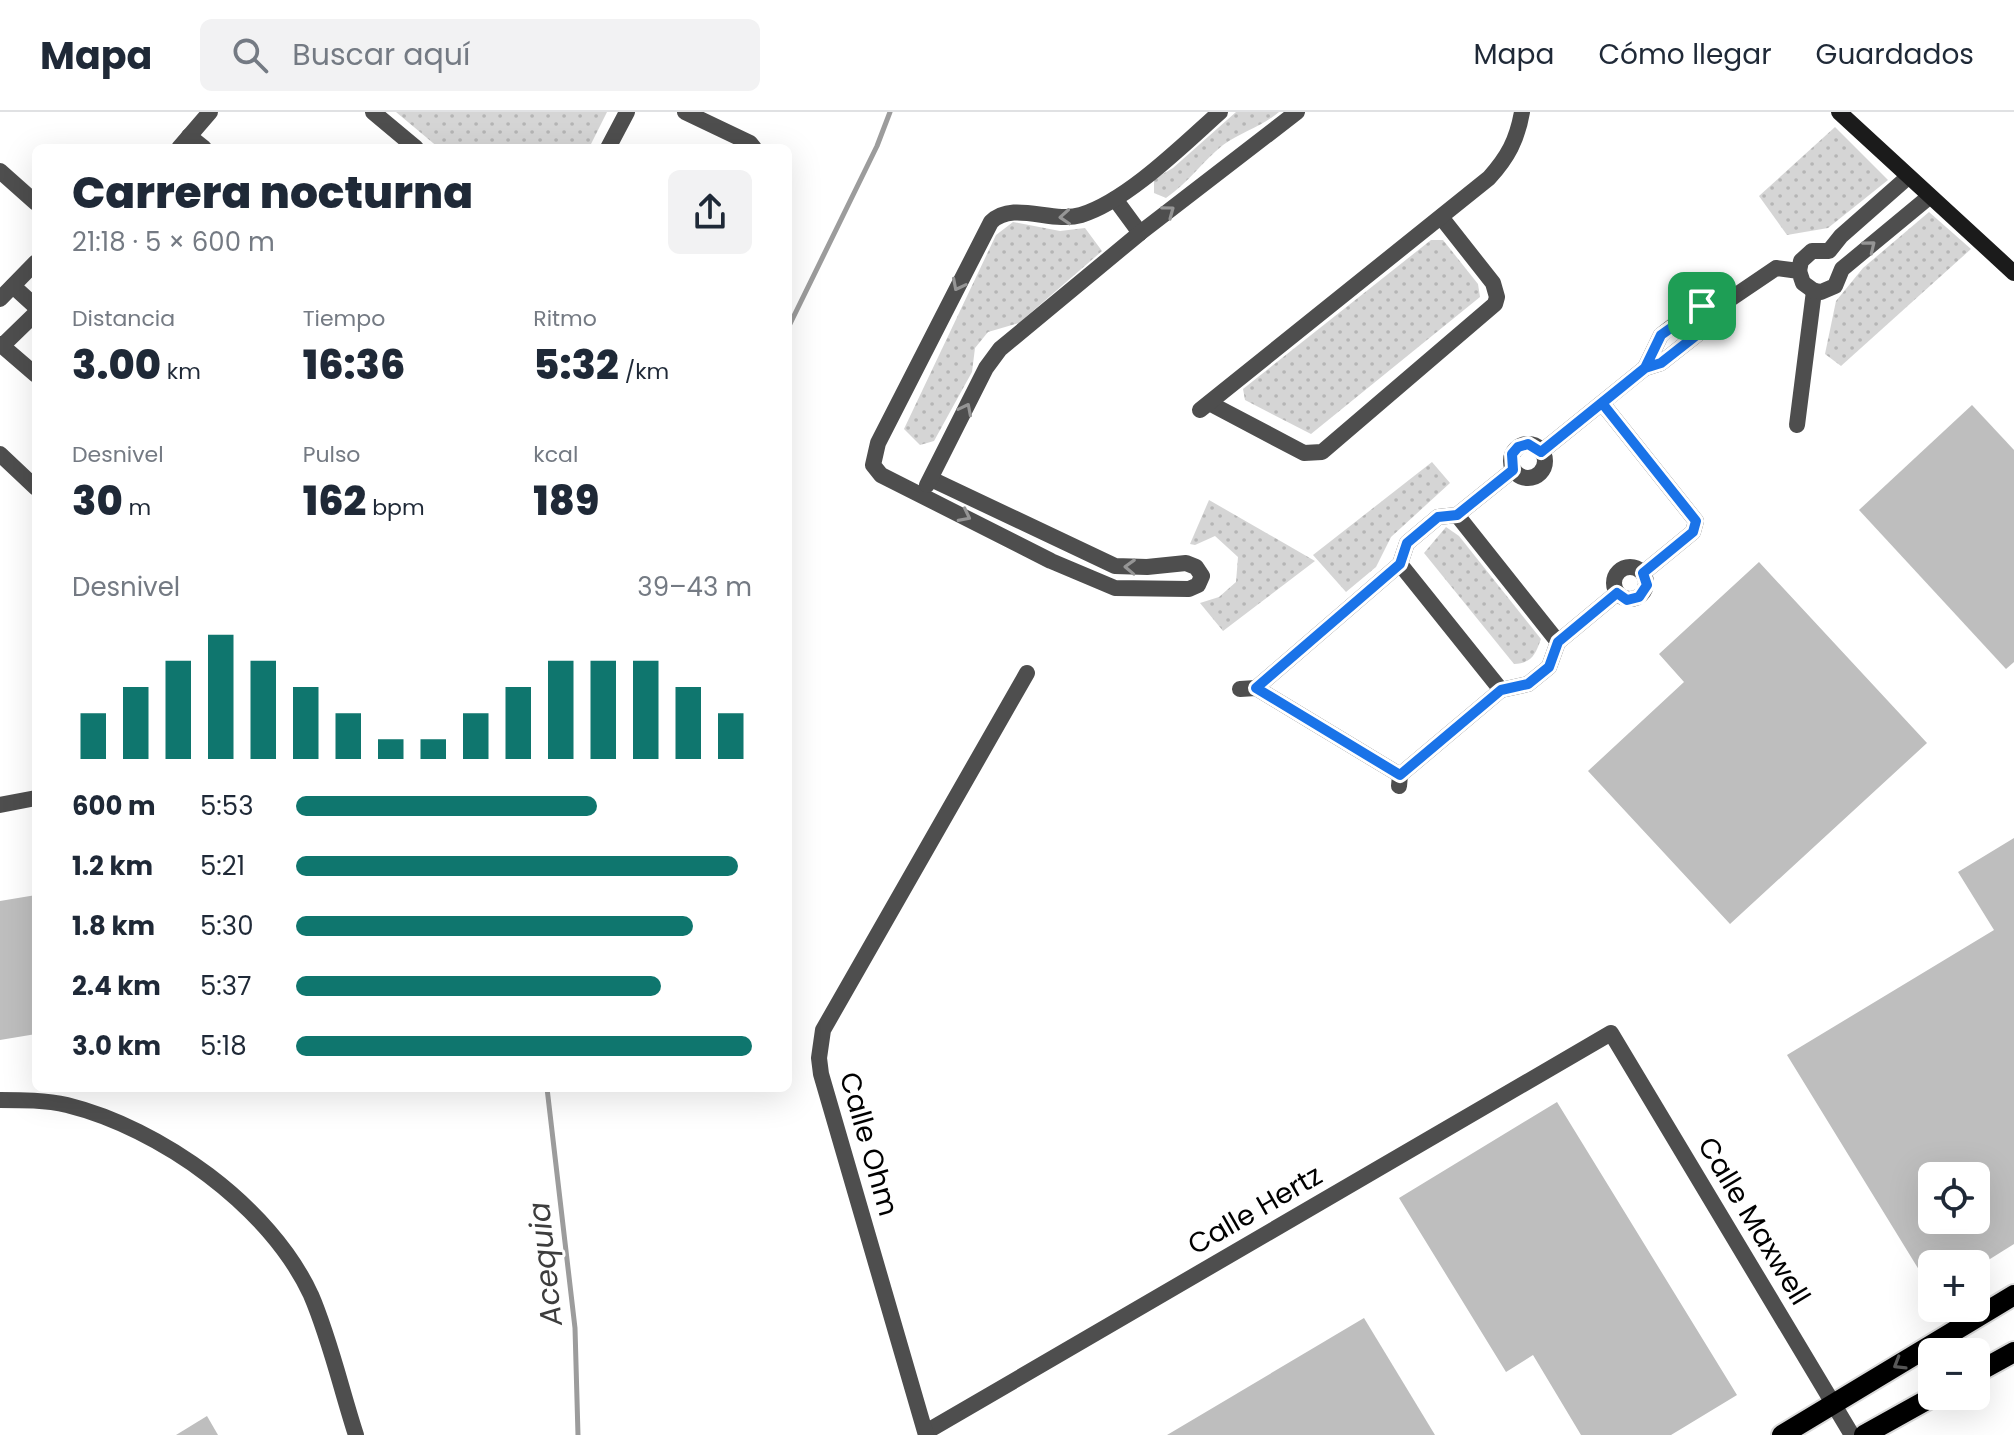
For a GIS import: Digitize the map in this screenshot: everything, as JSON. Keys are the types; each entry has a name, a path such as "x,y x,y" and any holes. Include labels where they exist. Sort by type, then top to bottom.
{"main road":[{"path":"1782,1435 2014,1295"},
{"path":"1990,1365 2014,1352"},
{"path":"1864,1435 1918,1405"}],"street":[{"path":"184,142 210,112"},
{"path":"373,112 411,144"},
{"path":"610,144 627,112"},
{"path":"685,112 751,144"},
{"path":"931,479 1115,566 1186,563 1200,571 1201,580 1189,589 1115,588 1051,561 881,475 873,465 873,457 996,217 1015,212 1057,219 1070,218 1115,199 1220,112"},
{"path":"923,495 986,368 1000,349 1140,233 1297,112"},
{"path":"1441,217 1493,283 1497,297 1495,304 1322,452 1304,453 1206,407 1489,178 1507,159 1514,146 1522,112"},
{"path":"1839,112 2014,273"},
{"path":"0,171 32,199"},
{"path":"1829,251 1841,236 1908,177"},
{"path":"1842,269 1840,261 1829,251 1812,251 1801,261 1799,271 1803,283 1814,291 1821,292 1835,286 1842,269 1929,197"},
{"path":"1115,199 1140,233"},
{"path":"0,299 32,266"},
{"path":"1541,452 1645,368 1661,335 1696,308 1720,306 1776,268 1799,271"},
{"path":"13,286 32,306"},
{"path":"1797,425 1814,291"},
{"path":"32,314 1,345 32,372"},
{"path":"1513,470 1457,515 1438,517 1407,543 1400,564 1248,688 1399,781 1501,690 1528,684 1549,667 1558,642 1617,593 1627,600 1639,597 1647,585 1643,573 1693,532 1696,521 1602,403"},
{"path":"1528,444 1541,452 1544,466 1535,477 1522,477 1513,470 1512,454 1518,447 1528,444"},
{"path":"0,454 32,484"},
{"path":"1457,515 1558,642"},
{"path":"1051,561 1060,541"},
{"path":"1400,564 1501,690"},
{"name":"Calle Ohm","path":"926,1434 821,1074 820,1045 823,1030 1027,673"},
{"path":"0,805 32,799"},
{"name":"Calle Hertz","path":"926,1434 1611,1033"},
{"name":"Calle Maxwell","path":"1611,1033 1852,1435"},
{"path":"0,1100 66,1105 145,1134 183,1156 221,1184 285,1253 310,1295 356,1435"}],"shaded area":[{"path":"396,112 607,112 591,144 434,144"},
{"path":"1236,112 1279,112 1223,145 1166,198 1154,193 1154,179 1173,168"},
{"path":"1835,127 1888,180 1828,228 1787,235 1759,196"},
{"path":"1929,212 1971,249 1841,366 1825,354 1836,301 1863,268"},
{"path":"1013,222 1060,231 1085,228 1102,251 1019,323 988,332 975,348 972,372 934,441 920,445 904,429 996,235"},
{"path":"1431,240 1443,240 1478,284 1480,297 1311,434 1245,400 1243,389"},
{"path":"1432,462 1450,483 1391,537 1376,567 1346,592 1313,555"},
{"path":"1209,500 1315,561 1223,631 1200,603 1219,597 1236,582 1238,557 1215,536 1195,545 1190,544"},
{"path":"1446,527 1459,536 1541,639 1529,660 1514,664 1424,553"}],"building":[{"path":"1972,405 2014,450 2014,662 2006,669 1859,510"},
{"path":"1759,562 1927,743 1730,924 1588,771 1684,682 1659,654"},
{"path":"2014,838 2014,1244 1990,1259 1990,1250 1918,1250 1918,1268 1787,1055 1994,930 1958,872"},
{"path":"32,896 32,1035 0,1040 0,901"},
{"path":"1557,1102 1737,1395 1671,1435 1581,1435 1533,1355 1506,1372 1399,1198"},
{"path":"1364,1318 1435,1435 1167,1435"},
{"path":"207,1416 218,1435 176,1435"}],"waterway":[{"name":"Acequia","path":"792,320 877,146 890,112"},
{"name":"Acequia","path":"547,1092 575,1328 578,1435"}],"route":[{"path":"1702,306 1661,335 1645,368 1541,452 1534,445 1518,447 1510,460 1513,470 1457,515 1438,517 1407,543 1400,564 1256,688 1400,775 1501,690 1528,684 1549,667 1558,642 1617,593 1627,600 1634,600 1644,593 1647,585 1643,573 1693,532 1696,521 1602,403 1645,368 1661,363 1708,326 1720,306 1702,306"}]}
